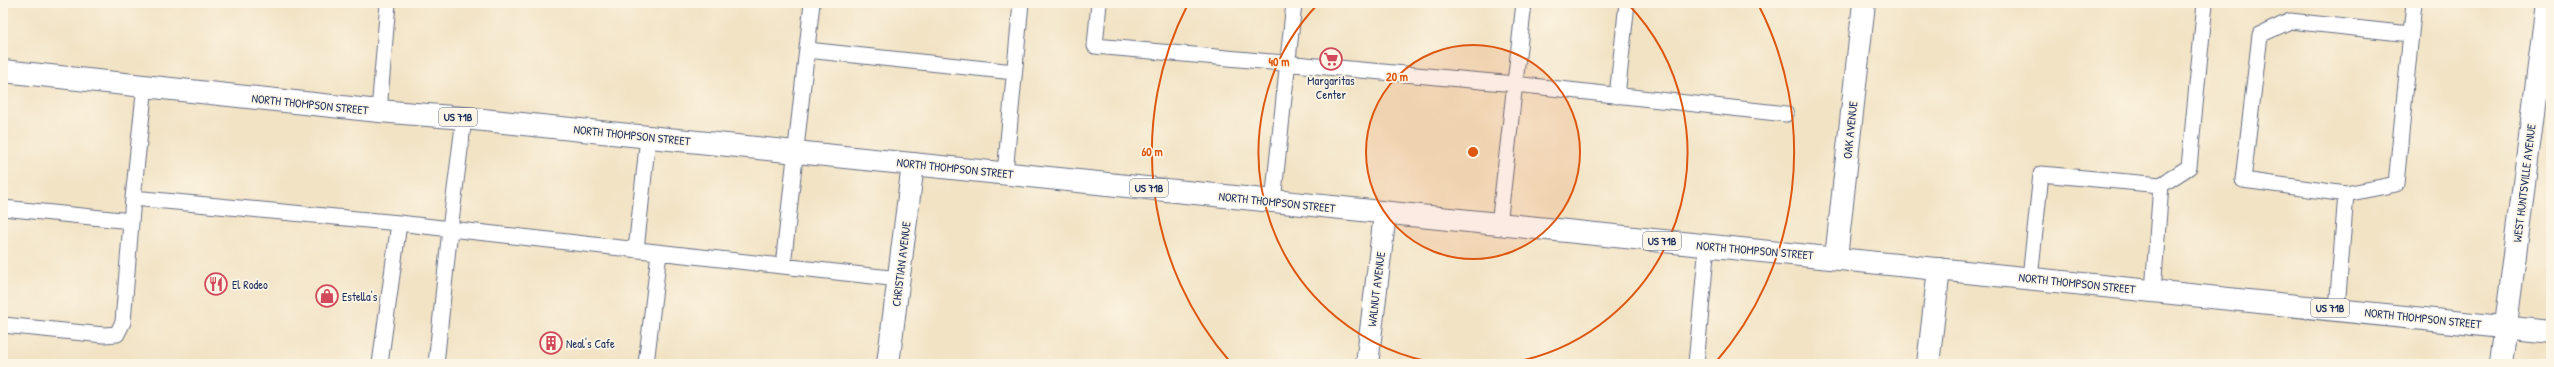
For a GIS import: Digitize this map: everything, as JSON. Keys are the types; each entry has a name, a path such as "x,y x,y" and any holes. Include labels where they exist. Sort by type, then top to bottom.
{"main road":[{"name":"OAK AVENUE","path":"1836,258 1864,3"},
{"name":"WEST HUNTSVILLE AVENUE","path":"2501,364 2548,3"},
{"name":"NORTH THOMPSON STREET","path":"3,71 379,111 464,118 1005,173 1385,214 1836,258 2506,326 2551,332"},
{"name":"CHRISTIAN AVENUE","path":"888,364 913,164"},
{"name":"WALNUT AVENUE","path":"1367,364 1385,214"},
{"path":"1928,364 1939,269"}],"lane":[{"path":"379,111 388,3"},
{"path":"783,266 812,3"},
{"path":"1005,173 1021,3"},
{"path":"1100,3 1095,46 1515,84 1786,114"},
{"path":"1273,202 1294,3"},
{"path":"1499,225 1524,3"},
{"path":"1616,96 1627,3"},
{"path":"2030,278 2041,174 2161,185 2189,167 2205,3"},
{"path":"2410,34 2290,21 2260,34 2243,180 2346,194 2396,184 2414,3"},
{"path":"807,50 1014,72"},
{"path":"3,325 104,335 117,334 122,322 145,85"},
{"path":"436,364 450,229 464,118"},
{"path":"636,250 648,137"},
{"path":"2153,291 2161,185"},
{"path":"2337,309 2346,194"},
{"path":"133,198 399,223 899,279"},
{"path":"3,208 131,221"},
{"path":"380,364 399,223"},
{"path":"1696,364 1707,245"},
{"path":"646,364 658,253"}],"place":[{"name":"Margaritas Center","path":"1331,59"},
{"name":"El Rodeo","path":"216,284"},
{"name":"Estella's","path":"327,296"},
{"name":"Neal's Cafe","path":"551,343"}]}
